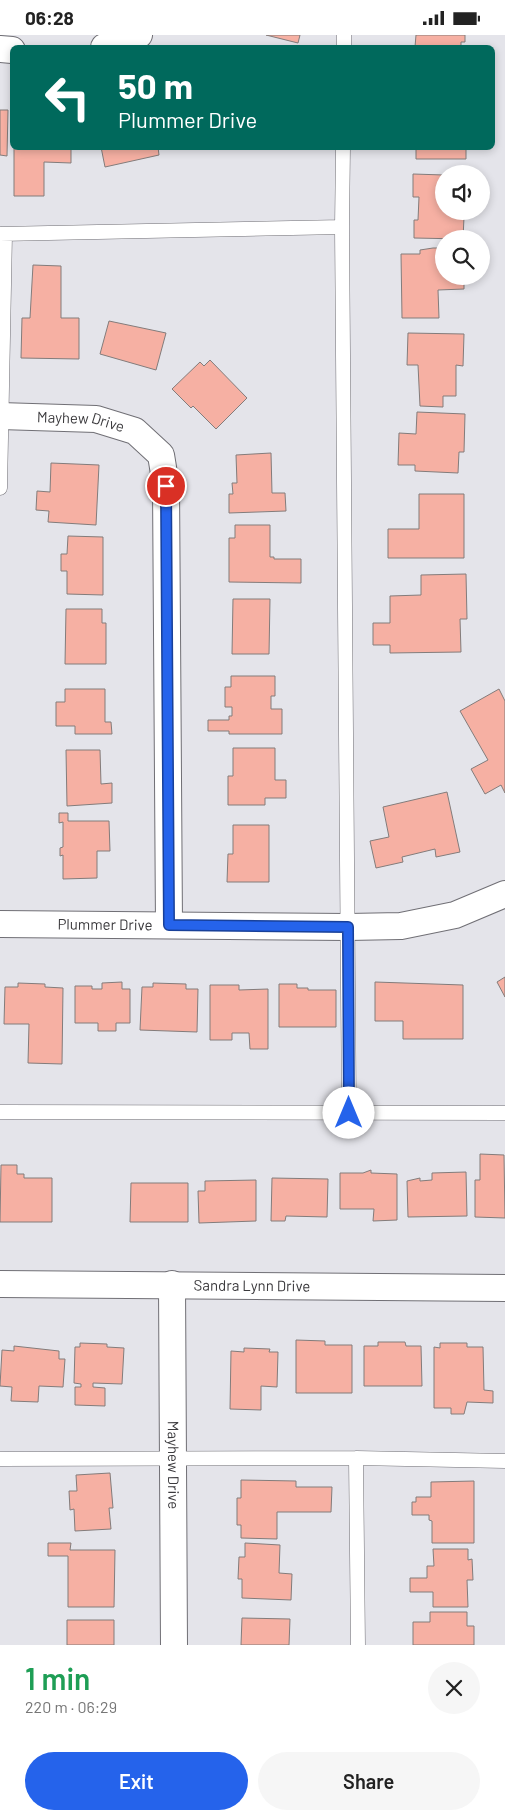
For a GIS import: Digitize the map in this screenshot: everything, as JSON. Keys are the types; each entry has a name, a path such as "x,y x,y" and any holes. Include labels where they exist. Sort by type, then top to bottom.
{"street":[{"path":"120,45 139,35"},
{"name":"Mayhew Drive","path":"1,416 96,419 135,431 161,455 166,486 169,925"},
{"name":"Plummer Drive","path":"0,924 401,926 454,915 505,894"},
{"name":"Sandra Lynn Drive","path":"0,1283 505,1288"},
{"name":"Mayhew Drive","path":"172,1284 174,1645"}],"lane":[{"path":"343,150 349,1113"},
{"path":"0,489 3,234 342,227"},
{"path":"0,1112 505,1113"},
{"path":"356,1458 358,1645"},
{"path":"0,1459 356,1458 505,1461"}],"building":[{"path":"266,35 300,35 298,43"},
{"path":"416,35 465,35 465,42 461,42 461,45 415,45"},
{"path":"0,110 8,110 7,156 0,155"},
{"path":"14,150 71,150 71,163 44,162 44,196 14,196"},
{"path":"102,150 158,150 159,155 105,167"},
{"path":"416,150 466,150 466,159 416,159"},
{"path":"413,174 435,175 435,220 464,220 463,230 435,230 435,238 414,238 414,220 418,220 419,197 413,197"},
{"path":"435,248 435,285 464,285 464,289 438,290 439,318 402,318 401,254 420,254 420,250"},
{"path":"33,265 61,266 61,318 79,318 79,359 21,358 22,318 30,318"},
{"path":"109,321 166,333 156,370 100,354"},
{"path":"408,333 464,334 463,366 456,365 456,396 443,396 443,407 420,406 418,365 407,365"},
{"path":"210,360 247,398 216,429 193,406 191,408 172,389 200,362 204,366"},
{"path":"417,412 465,414 464,452 459,452 458,473 415,471 415,465 398,465 399,433 416,434"},
{"path":"271,453 272,493 285,493 286,511 229,513 229,494 233,494 232,483 237,483 236,455"},
{"path":"51,463 99,465 96,525 48,522 49,511 36,510 37,491 50,492"},
{"path":"419,494 464,494 464,558 388,558 388,529 419,529"},
{"path":"235,525 270,525 270,557 274,557 274,559 301,559 301,583 229,582 229,538 235,538"},
{"path":"68,536 103,537 103,595 67,594 67,571 61,571 61,554 67,554"},
{"path":"466,574 467,619 460,619 461,652 390,653 390,645 373,645 373,623 390,623 390,596 421,595 421,575"},
{"path":"233,599 270,599 269,654 232,654"},
{"path":"66,609 102,609 102,623 106,623 106,664 65,664"},
{"path":"231,676 275,676 275,696 271,696 271,709 282,709 282,734 229,734 229,731 208,731 208,720 229,720 229,716 232,716 232,707 225,707 225,687 231,687"},
{"path":"65,689 105,689 105,722 111,722 112,734 75,734 75,726 56,726 56,702 65,702"},
{"path":"499,689 505,701 505,793 501,785 485,794 471,769 488,760 460,711"},
{"path":"233,748 275,748 275,780 286,780 286,798 265,798 265,805 228,805 228,776 233,776"},
{"path":"66,750 100,750 101,784 112,783 112,803 67,806"},
{"path":"447,792 460,852 436,857 435,849 402,857 403,862 376,868 370,841 389,837 383,807"},
{"path":"59,813 68,813 68,821 109,821 110,851 97,851 97,878 63,879 63,855 60,856 60,848 63,847 63,822 59,823"},
{"path":"233,825 269,825 269,882 227,882 228,854 233,854"},
{"path":"505,977 505,997 497,982"},
{"path":"122,982 122,989 130,989 130,1023 116,1023 116,1031 98,1031 98,1023 75,1023 75,986 92,986 92,989 102,989 102,983"},
{"path":"375,982 463,985 463,1039 403,1039 403,1021 375,1021"},
{"path":"18,983 45,984 45,987 63,988 62,1064 28,1063 29,1024 4,1024 5,987 18,987"},
{"path":"153,983 186,984 186,989 198,989 197,1032 140,1030 142,987 153,987"},
{"path":"279,984 297,984 297,988 308,988 308,990 336,990 336,1027 279,1027"},
{"path":"210,985 239,985 239,990 268,989 268,1049 250,1049 249,1033 232,1033 232,1040 210,1040"},
{"path":"480,1154 504,1155 505,1218 475,1217 475,1180 480,1180"},
{"path":"1,1165 17,1165 17,1174 24,1174 24,1178 52,1178 52,1222 0,1222"},
{"path":"371,1170 371,1173 397,1174 397,1220 373,1221 374,1209 340,1209 340,1173 363,1173"},
{"path":"466,1172 467,1216 408,1217 407,1181 420,1178 420,1181 432,1180 432,1173"},
{"path":"272,1178 328,1179 327,1217 286,1216 285,1221 271,1221"},
{"path":"256,1180 256,1221 199,1223 198,1191 205,1191 205,1181"},
{"path":"131,1183 188,1183 188,1222 130,1222"},
{"path":"296,1340 325,1341 325,1345 352,1345 352,1393 296,1393"},
{"path":"378,1342 405,1342 406,1346 421,1346 422,1386 364,1386 364,1346 378,1346"},
{"path":"80,1343 107,1344 107,1347 124,1348 122,1384 93,1383 93,1387 105,1388 105,1406 75,1405 75,1387 81,1387 81,1384 74,1383 75,1347 80,1347"},
{"path":"440,1343 467,1343 467,1347 483,1347 484,1390 493,1391 493,1403 467,1402 464,1414 451,1414 451,1408 434,1408 434,1347 440,1348"},
{"path":"14,1346 59,1351 59,1359 65,1359 63,1387 39,1386 38,1402 11,1401 12,1387 0,1386 2,1350 14,1351"},
{"path":"244,1348 270,1349 269,1352 278,1352 277,1387 261,1386 261,1410 230,1409 231,1351 244,1352"},
{"path":"110,1473 113,1508 109,1508 111,1529 75,1531 74,1509 70,1510 69,1491 77,1491 76,1475"},
{"path":"241,1480 296,1481 296,1487 332,1487 331,1512 277,1512 277,1539 241,1538 241,1525 237,1525 237,1498 241,1498"},
{"path":"474,1481 474,1543 432,1543 432,1521 429,1520 429,1515 412,1515 412,1502 416,1502 416,1497 431,1497 431,1482"},
{"path":"48,1543 71,1543 70,1550 115,1550 114,1607 68,1607 68,1556 48,1556"},
{"path":"245,1543 280,1545 279,1573 292,1574 291,1600 242,1598 242,1579 238,1579 239,1557 245,1557"},
{"path":"433,1549 468,1549 468,1560 472,1559 473,1580 467,1580 468,1607 433,1607 433,1592 410,1592 410,1578 427,1578 427,1566 434,1566"},
{"path":"430,1612 467,1612 467,1626 474,1626 474,1645 413,1645 413,1622 430,1622"},
{"path":"242,1618 290,1619 289,1645 241,1645"},
{"path":"67,1620 114,1620 114,1645 67,1645"}],"route":[{"path":"166,486 169,925 348,927 349,1113"}]}
